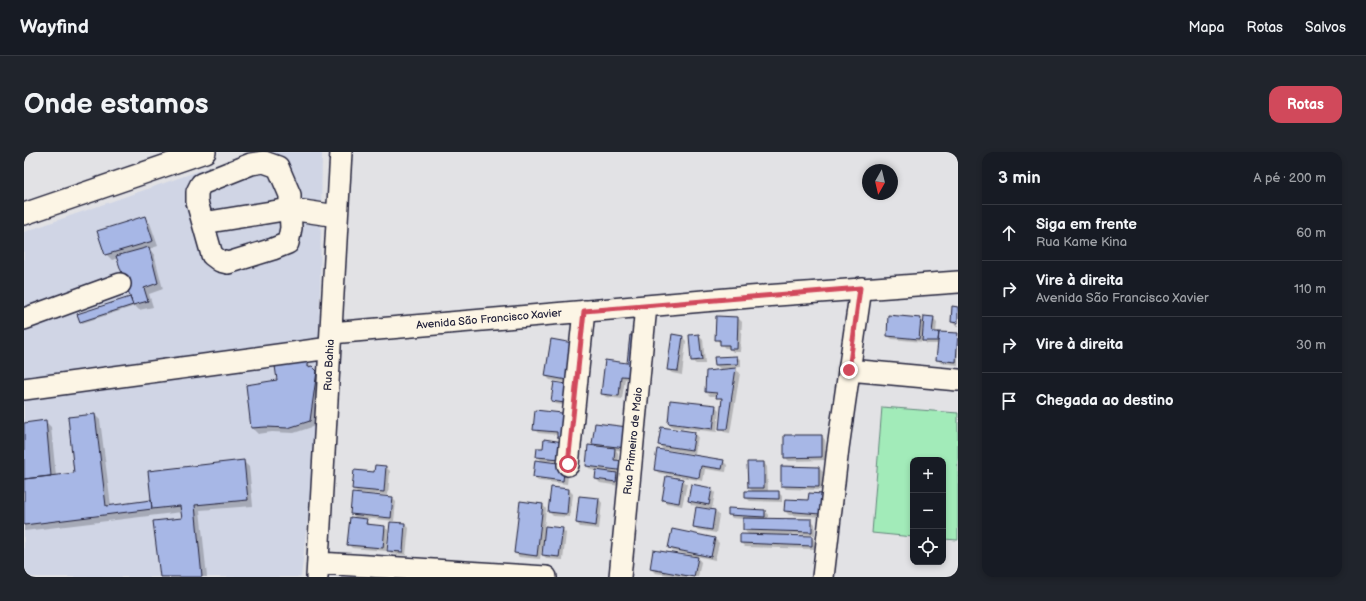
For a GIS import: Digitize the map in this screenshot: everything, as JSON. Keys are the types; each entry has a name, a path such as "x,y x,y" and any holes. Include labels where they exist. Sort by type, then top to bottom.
{"street":[{"path":"24,214 205,152"},
{"name":"Rua Bahia","path":"318,570 341,152"},
{"path":"264,162 278,167 290,195 290,209 291,228 288,242 273,249 228,263 220,261 212,255 197,202 197,192 200,184 251,164 264,162"},
{"path":"203,223 290,209 337,216"},
{"name":"Avenida São Francisco Xavier","path":"24,389 330,341 584,311 860,288 958,282"},
{"path":"24,319 120,284"},
{"path":"823,577 838,448 860,288"},
{"name":"Rua Primeiro de Maio","path":"620,577 646,306"},
{"path":"568,464 584,311"},
{"path":"849,370 958,380"},
{"path":"318,570 546,577"}],"shaded area":[{"path":"253,152 322,152 318,427 301,577 24,577 24,232"}],"green space":[{"path":"882,407 958,413 958,540 946,539 946,457 910,457 910,537 872,533"}],"building":[{"path":"145,216 153,241 105,255 97,231"},
{"path":"149,247 158,283 144,288 148,301 133,305 116,256"},
{"path":"130,297 133,305 80,322 77,314"},
{"path":"952,306 958,307 958,323 951,322"},
{"path":"888,315 921,318 919,339 887,336"},
{"path":"716,316 738,317 737,349 729,349 729,345 720,345 720,340 715,340"},
{"path":"924,316 934,317 932,332 939,332 938,341 922,341"},
{"path":"939,332 958,333 956,362 936,360"},
{"path":"672,334 683,336 678,371 667,370"},
{"path":"699,334 702,360 691,361 689,335"},
{"path":"630,335 640,336 635,377 621,376 619,396 601,394 605,360 627,363"},
{"path":"551,339 573,343 567,380 545,376"},
{"path":"737,356 738,364 715,365 714,357"},
{"path":"308,362 308,367 312,366 317,371 310,421 288,428 251,428 246,385 277,380 275,366"},
{"path":"736,368 727,429 719,429 722,398 716,398 717,393 705,392 706,371"},
{"path":"554,382 573,385 571,404 551,401"},
{"path":"670,400 716,405 713,429 668,423"},
{"path":"535,410 571,414 568,438 557,437 557,432 533,430"},
{"path":"95,414 106,506 151,500 152,509 24,525 24,479 74,473 68,417"},
{"path":"46,420 51,476 24,479 24,423"},
{"path":"595,423 628,427 626,448 592,444"},
{"path":"661,427 695,432 692,450 658,445"},
{"path":"784,435 822,435 822,457 784,458"},
{"path":"544,439 563,442 561,459 536,457 537,448 543,448"},
{"path":"588,445 615,448 614,460 627,461 626,471 586,466"},
{"path":"657,449 724,460 722,469 701,466 699,478 654,470"},
{"path":"244,460 248,500 195,505 202,577 160,577 153,521 182,518 180,506 152,509 148,471"},
{"path":"535,460 565,464 563,481 533,477"},
{"path":"747,462 764,462 764,488 748,488"},
{"path":"375,465 386,466 384,492 352,489 354,470 374,472"},
{"path":"781,466 819,467 819,487 781,486"},
{"path":"596,470 617,473 616,482 595,479"},
{"path":"666,476 683,479 679,503 662,500"},
{"path":"691,484 712,488 709,505 688,501"},
{"path":"551,487 569,489 567,514 548,512"},
{"path":"745,491 779,491 779,499 745,498"},
{"path":"352,493 393,497 391,518 350,514"},
{"path":"809,493 822,494 820,514 784,511 785,499 808,500"},
{"path":"579,496 599,498 596,526 576,523"},
{"path":"520,501 543,504 537,556 514,553"},
{"path":"696,507 715,510 712,530 693,527"},
{"path":"728,508 765,510 765,517 728,515"},
{"path":"350,517 367,519 366,524 385,526 383,548 347,545"},
{"path":"743,518 812,519 812,532 743,530"},
{"path":"390,522 405,523 403,552 387,551"},
{"path":"545,526 563,528 559,557 542,555"},
{"path":"672,529 715,538 711,557 668,548"},
{"path":"740,534 812,536 812,546 740,543"},
{"path":"653,550 698,557 694,577 650,569"}],"route":[{"path":"568,464 584,311 860,288 849,370"}]}
